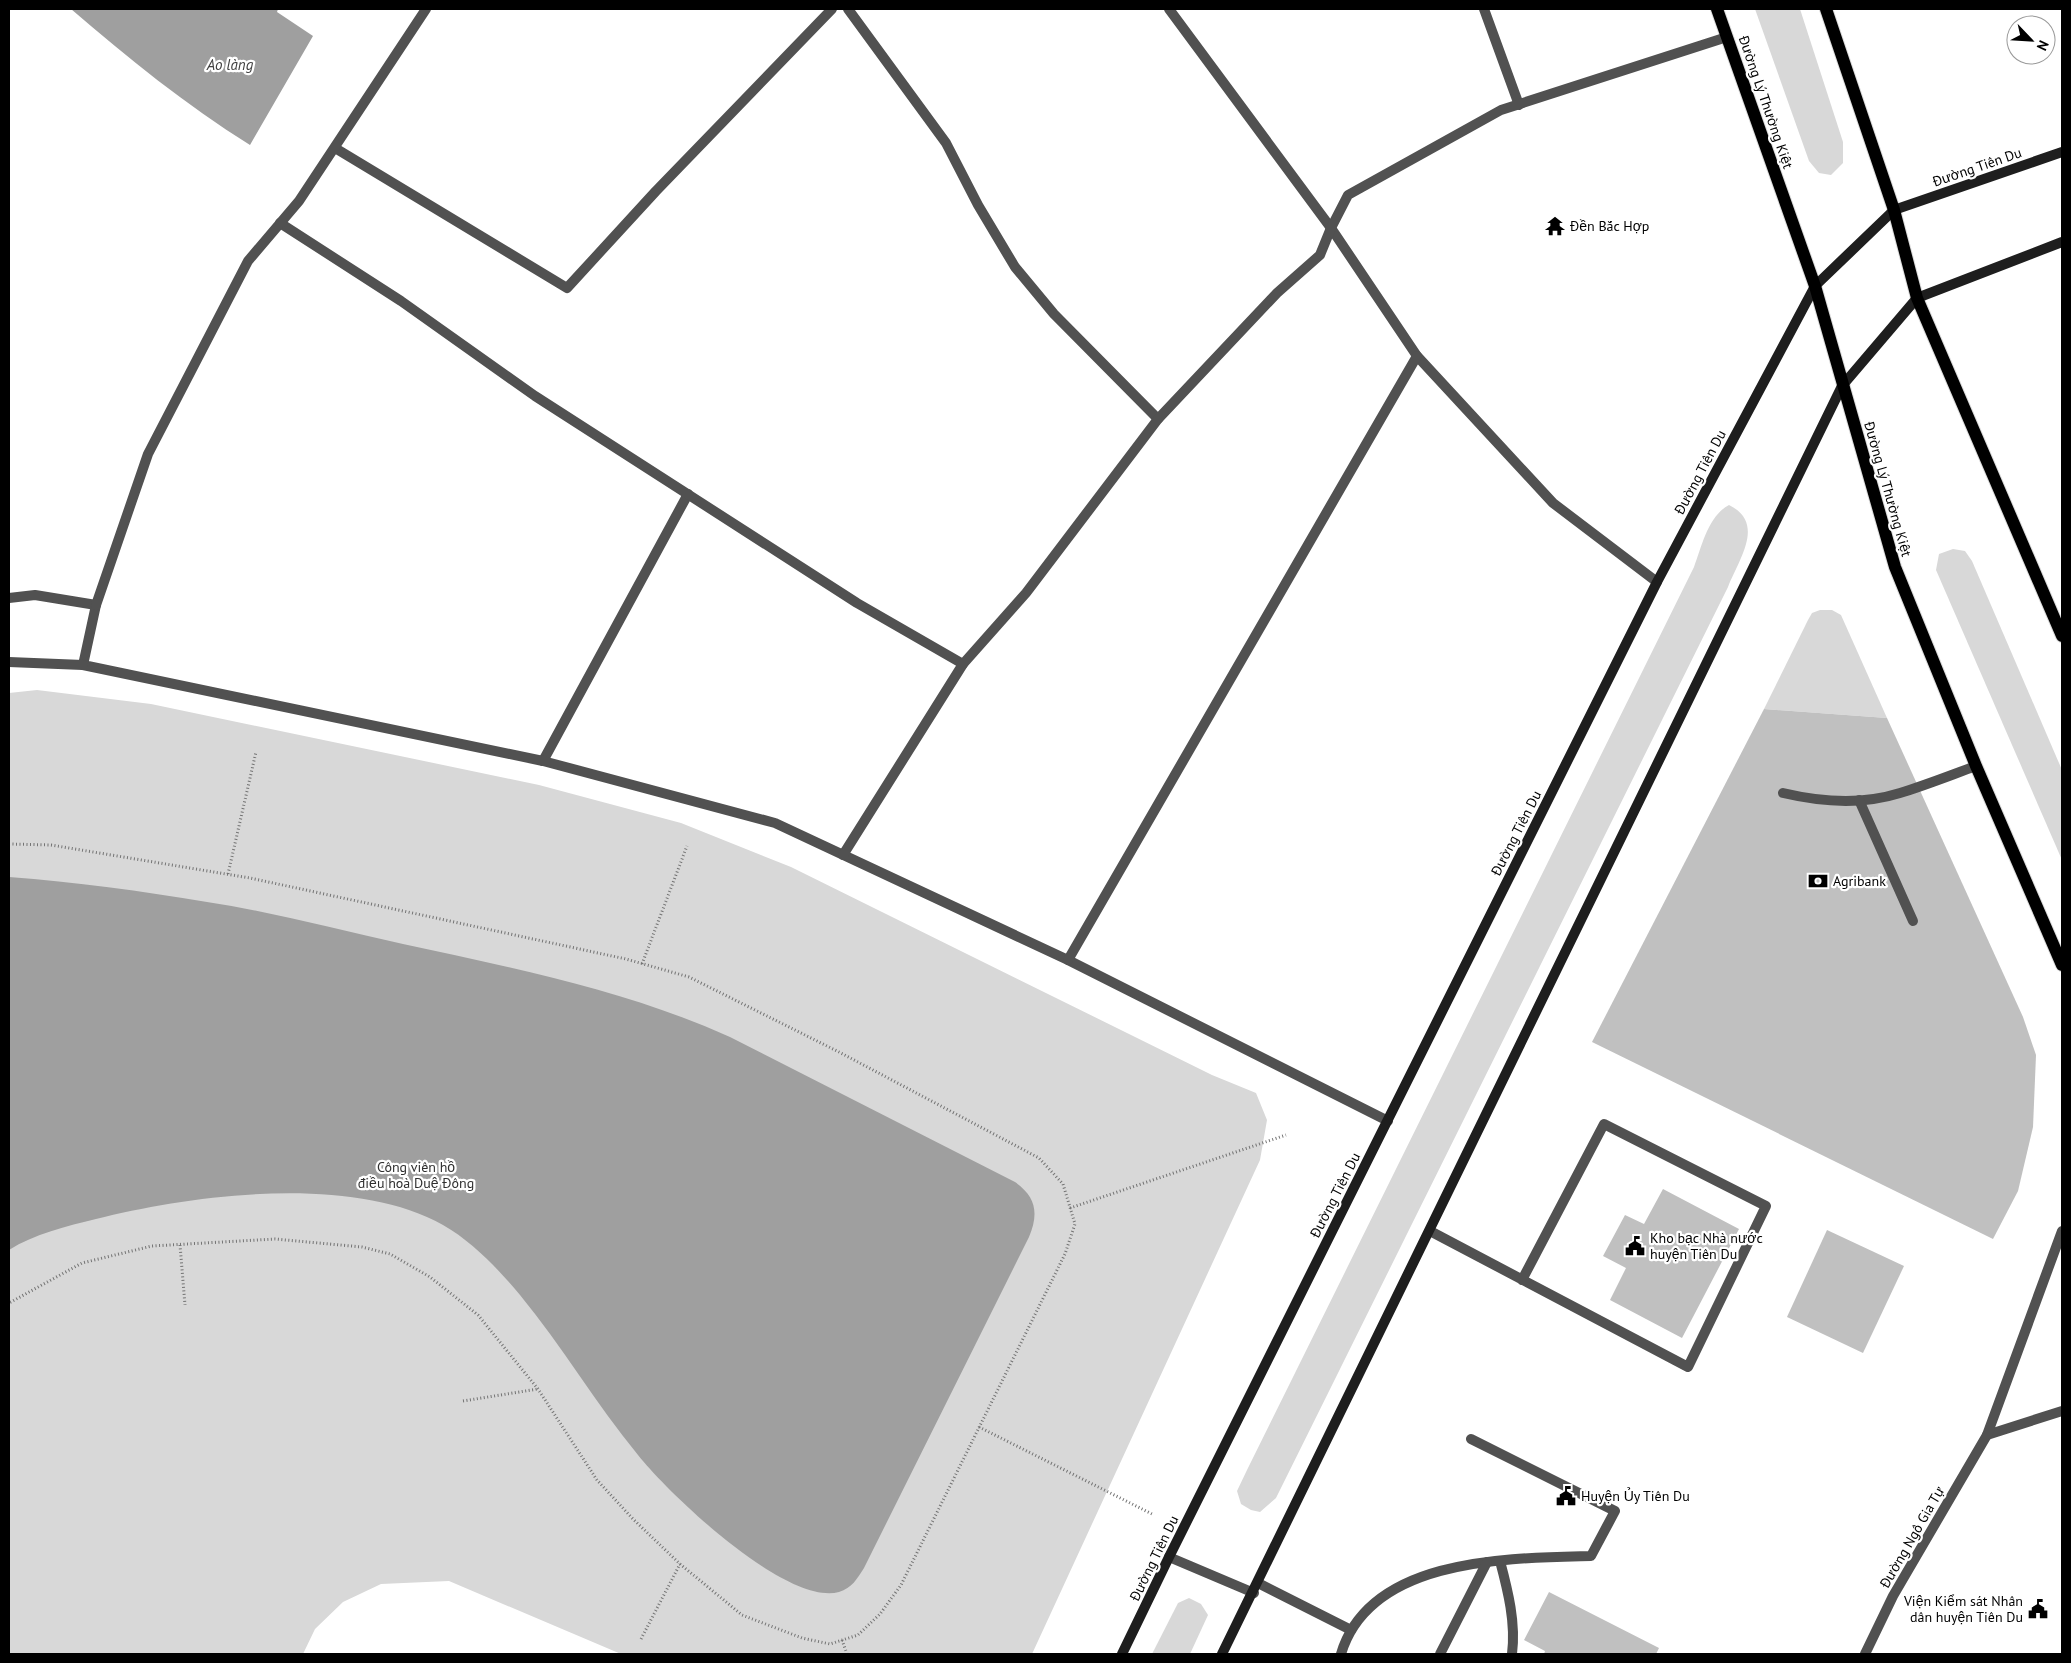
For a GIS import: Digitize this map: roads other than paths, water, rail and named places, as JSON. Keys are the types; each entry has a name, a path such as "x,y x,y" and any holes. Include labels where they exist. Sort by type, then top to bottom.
{"main road":[{"name":"Đường Lý Thường Kiệt","path":"1718,9 1815,286 1842,386 1896,567 1976,766 2062,965"},
{"path":"1826,9 1894,210 1917,298 2062,636"},
{"name":"Đường Tiên Du","path":"1122,1654 1169,1556 1657,582 1815,286 1894,210 2062,152"},
{"path":"1222,1654 1254,1593 1842,386 1917,298 2062,242"}],"street":[{"path":"83,665 96,605 148,454 248,261 299,201 426,9"},
{"path":"335,148 567,288 656,191 832,9"},
{"path":"848,9 946,143 978,205 1015,267 1054,314 1158,419"},
{"path":"1169,9 1331,228 1417,356 1553,503 1657,582"},
{"path":"1484,9 1519,105"},
{"path":"843,855 963,664 1026,593 1158,419 1277,293 1320,255 1348,195 1501,110 1727,37"},
{"path":"280,224 401,301 534,396 857,603 963,664"},
{"path":"1068,960 1417,356"},
{"path":"543,761 688,494"},
{"path":"9,598 35,595 96,605"},
{"path":"9,662 83,665 543,761 775,822 1068,960 1388,1121"},
{"path":"1782,793 1835,801 1859,800 1900,793 1976,766"},
{"path":"1859,800 1913,920"},
{"path":"1430,1231 1522,1280 1688,1367 1766,1206 1604,1124 1522,1280"},
{"name":"Đường Ngô Gia Tự","path":"1865,1654 1893,1596 1987,1435 2062,1231"},
{"path":"1987,1435 2062,1410"},
{"path":"1341,1654 1351,1630 1377,1602 1400,1587 1433,1573 1487,1562 1591,1556 1615,1511 1471,1439"},
{"path":"1169,1556 1254,1593"},
{"path":"1500,1561 1510,1609 1514,1642 1512,1654"},
{"path":"1440,1654 1487,1562"},
{"path":"1258,1583 1351,1630"}],"water":[{"name":"Ao làng","path":"71,9 278,9 277,12 313,36 250,145 203,114 158,80"},
{"path":"9,877 59,881 232,906 528,972 610,993 691,1020 730,1037 1015,1182 1027,1194 1034,1206 1034,1220 1029,1237 864,1568 854,1583 839,1592 816,1592 790,1582 760,1565 701,1519 653,1473 638,1455 535,1314 494,1266 454,1232 443,1225 406,1209 365,1199 319,1194 225,1196 135,1210 85,1222 40,1235 9,1250"}],"place":[{"name":"Đền Bắc Hợp","path":"1555,226"},
{"name":"Agribank","path":"1818,881"},
{"name":"Kho bạc Nhà nước huyện Tiên Du","path":"1635,1246"},
{"name":"Huyện Ủy Tiên Du","path":"1566,1496"},
{"name":"Viện Kiểm sát Nhân dân huyện Tiên Du","path":"2038,1609"}],"park label":[{"name":"Công viên hồ điều hoà Duệ Đông","path":"416,1176"}]}
